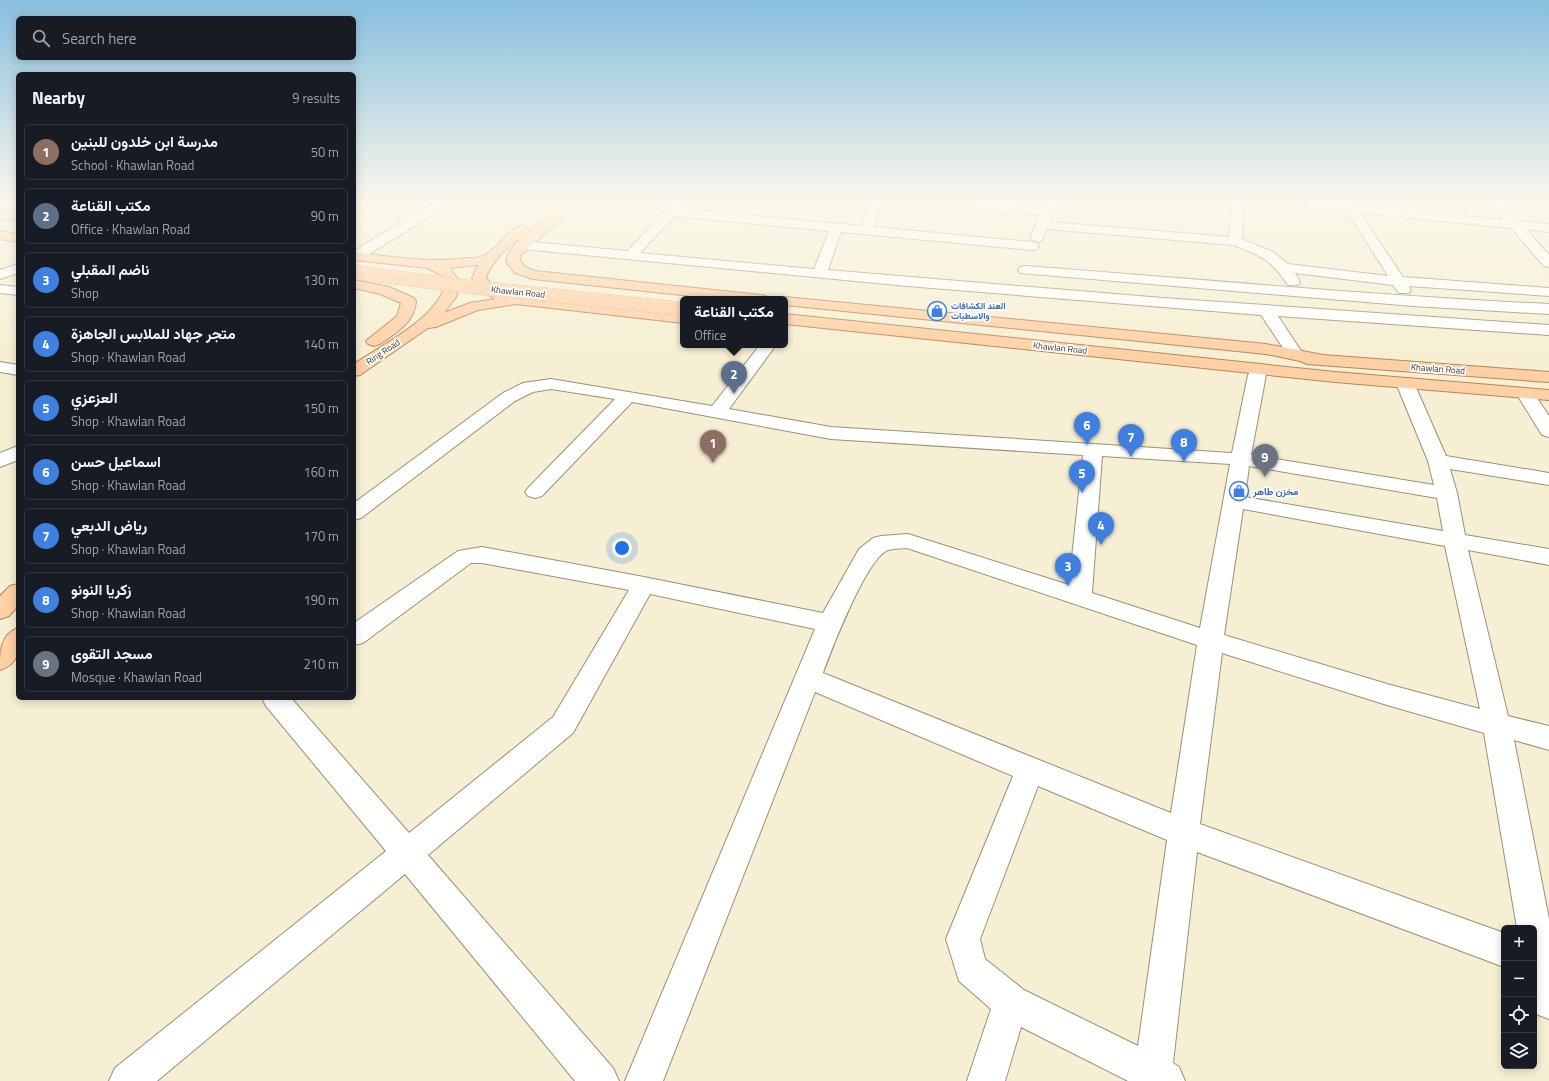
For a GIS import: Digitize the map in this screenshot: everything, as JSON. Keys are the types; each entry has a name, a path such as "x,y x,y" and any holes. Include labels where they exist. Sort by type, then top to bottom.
{"main road":[{"path":"496,254 490,258 481,268 479,278 484,287 497,295 516,300"},
{"name":"Khawlan Road","path":"514,254 513,262 520,270 533,275 731,296"},
{"path":"356,258 382,259 431,265 454,265 490,258"},
{"name":"Khawlan Road","path":"356,258 471,278 680,299"},
{"path":"356,277 382,259"},
{"path":"411,333 438,310 449,297 453,283 446,272 431,265"},
{"name":"Khawlan Road","path":"356,272 462,286 680,309"},
{"path":"544,303 569,280"},
{"path":"356,353 390,330 402,319 409,309 409,301 399,295 361,285"},
{"path":"411,333 456,312 475,306 516,300"},
{"name":"Khawlan Road","path":"516,300 680,318"},
{"name":"Khawlan Road","path":"788,301 1266,349 1327,360"},
{"name":"Khawlan Road","path":"788,310 866,323 1335,376 1549,395"},
{"name":"Khawlan Road","path":"788,319 866,323 1549,377"},
{"name":"Khawlan Road","path":"788,328 1257,375 1335,376"},
{"name":"Ring Road","path":"356,370 411,333"},
{"path":"0,610 16,594"},
{"path":"0,660 16,640"}],"street":[{"path":"621,254 1309,314 1549,330"},
{"path":"820,272 826,254"},
{"path":"1019,290 1030,254"},
{"path":"1268,254 1274,257 1286,268 1309,314"},
{"path":"1381,254 1413,302"},
{"path":"1541,254 1549,263"},
{"path":"1286,268 1398,281 1549,292"},
{"path":"0,276 16,269"},
{"path":"1025,270 1297,291 1413,302 1549,308"},
{"path":"0,289 16,292"},
{"path":"1266,310 1295,354"},
{"path":"717,412 766,348"},
{"path":"0,367 16,370"},
{"path":"1030,770 963,939 971,969 1011,1003 1157,1079 1185,832 1212,641 1240,459 1257,375"},
{"path":"1405,383 1438,461 1447,493 1455,540 1497,726 1533,925"},
{"path":"357,506 509,397 529,387 551,384 628,396 831,433 1240,459 1447,493"},
{"path":"1525,394 1549,431"},
{"path":"535,492 628,396"},
{"path":"1080,597 1093,450"},
{"path":"0,461 16,453"},
{"path":"1438,461 1549,479"},
{"path":"1233,501 1549,557"},
{"path":"644,1081 830,623 867,554 881,543 908,542 1212,641 1497,726 1549,738"},
{"path":"356,635 466,556 482,555 644,585 830,623"},
{"path":"128,1081 563,725 644,585"},
{"path":"807,678 1185,832 1501,949"},
{"path":"277,700 600,1081"},
{"path":"1537,944 1549,1001"},
{"path":"986,1081 1011,1003"}],"place":[{"name":"العند الكشافات والاسطبات","path":"937,311"},
{"name":"مكتب القناعة","path":"734,394"},
{"name":"اسماعيل حسن","path":"1087,445"},
{"name":"رياض الدبعي","path":"1131,457"},
{"name":"زكريا النونو","path":"1184,462"},
{"name":"مدرسة ابن خلدون للبنين","path":"713,463"},
{"name":"مسجد التقوى","path":"1265,477"},
{"name":"مخزن طاهر","path":"1239,491"},
{"name":"العزعزي","path":"1082,493"},
{"name":"متجر جهاد للملابس الجاهزة","path":"1101,545"},
{"name":"ناضم المقبلي","path":"1068,586"}]}
